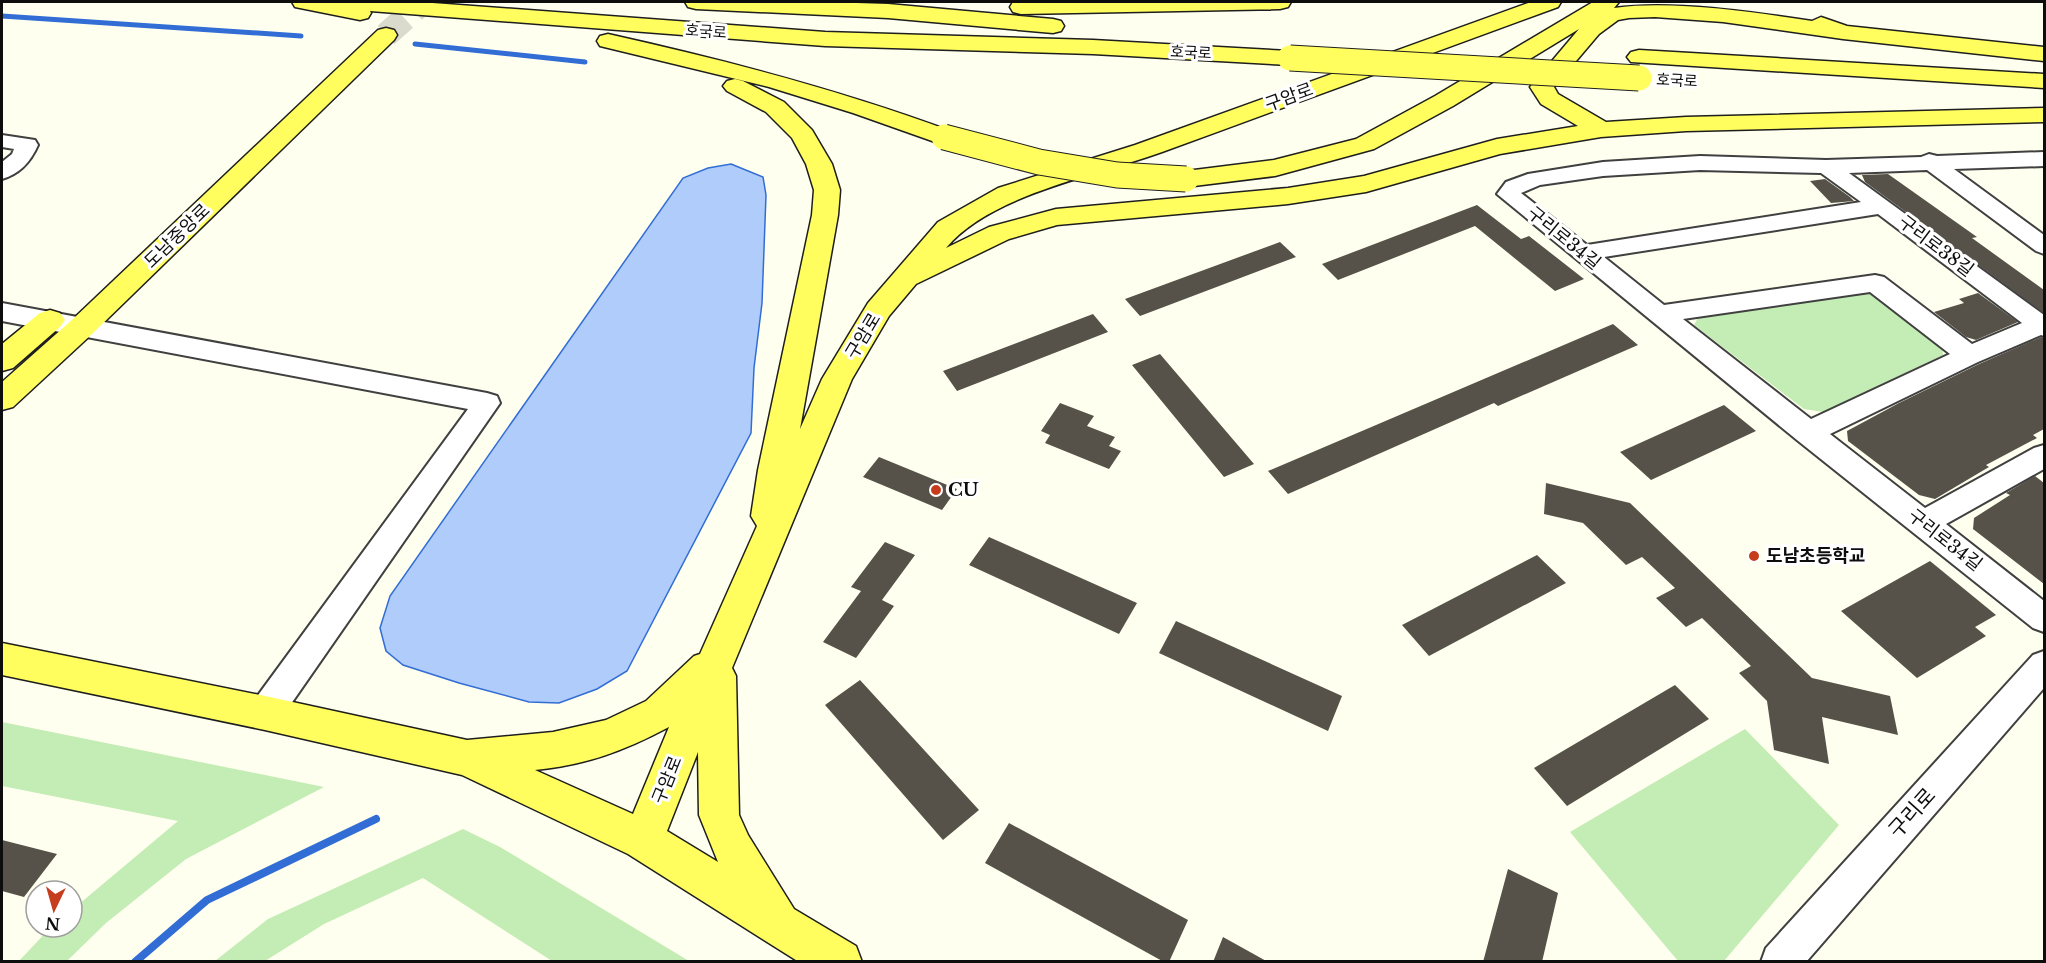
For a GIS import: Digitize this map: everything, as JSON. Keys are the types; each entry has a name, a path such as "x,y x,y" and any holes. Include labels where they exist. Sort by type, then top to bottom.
{"main road":[{"path":"303,2 414,23 605,40 677,56 876,111 944,137 1039,162 1117,175 1186,178 1275,168 1365,144 1444,102 1608,2"},
{"name":"호국로","path":"339,2 825,39 1104,48 1290,58 2044,81"},
{"name":"호국로","path":"696,2 888,11 1056,26 1306,40 2044,98"},
{"path":"888,11 1280,2"},
{"name":"구암로","path":"643,840 717,658 764,554 837,379 878,310 948,228 1007,194 1144,150 1550,2"},
{"path":"1763,2 1776,9 1843,32"},
{"path":"1601,130 1549,99 1542,87 1594,26 1614,13 1654,8 1726,14 1843,32 2044,54"},
{"name":"도남중앙로","path":"2,399 83,326 386,35"},
{"path":"677,56 775,107 803,135 819,164 827,190 825,215 774,470 764,554"},
{"path":"903,281 999,233 1056,217 1288,196 1366,184 1497,147 1601,130 1686,124 2044,115"},
{"path":"2,360 50,320"},
{"path":"467,758 553,750 612,737 660,713 717,658"},
{"path":"717,658 716,723 719,815 733,849 780,925"},
{"path":"2,659 265,713 467,758 643,840 840,962"}],"street":[{"path":"2,141 27,145 21,158 2,172"},
{"path":"1929,161 2044,246"},
{"name":"구리로34길","path":"2041,161 1929,161 1826,167 1700,163 1650,165 1536,179 1514,187 1508,194 2044,619"},
{"name":"구리로38길","path":"1826,167 2043,326"},
{"path":"1583,253 1882,206"},
{"path":"1658,314 1875,283 1969,356"},
{"path":"2,312 487,403 265,713"},
{"path":"1807,433 1969,356 2043,326"},
{"path":"1923,523 2044,456"},
{"name":"구리로","path":"1780,962 2044,665"}],"green space":[{"path":"1862,292 1873,294 1942,344 1943,355 1823,412 1804,409 1694,325 1699,316"},
{"path":"2,722 324,787 186,859 106,923 67,961 19,961 40,939 84,939 84,900 178,821 2,786"},
{"path":"1745,729 1839,825 1724,961 1678,961 1570,832"},
{"path":"463,829 500,847 689,961 552,961 423,878 324,924 265,961 215,961 268,919"}],"water":[{"path":"731,164 763,177 766,195 762,303 754,368 751,433 627,671 597,689 559,703 529,702 403,665 386,651 380,628 390,596 683,178 708,168"}],"building":[{"path":"1888,174 1977,237 1972,238 2044,290 2044,313 1865,182 1862,175"},
{"path":"1825,179 1854,201 1831,203 1810,181"},
{"path":"1477,205 1521,239 1529,236 1584,279 1555,291 1475,226 1338,280 1322,264"},
{"path":"1280,242 1296,257 1140,316 1125,299"},
{"path":"1978,293 2018,322 1976,340 1966,337 1934,312 1964,303 1959,299"},
{"path":"1093,314 1108,332 957,391 943,371"},
{"path":"1613,324 1638,345 1498,406 1494,403 1288,494 1268,471"},
{"path":"2041,337 2044,338 2044,429 2033,435 2037,438 1986,465 1989,467 1935,499 1919,495 1848,441 1847,431 1979,364"},
{"path":"1160,354 1254,464 1224,477 1132,365"},
{"path":"1060,403 1094,416 1087,426 1115,437 1109,446 1121,451 1109,469 1045,443 1050,435 1041,431"},
{"path":"1724,405 1756,431 1651,480 1620,452"},
{"path":"879,457 957,489 942,510 863,477"},
{"path":"2035,476 2044,483 2044,584 1973,529 1974,518 2010,495 2006,493"},
{"path":"1546,483 1630,503 1812,678 1890,696 1898,735 1822,717 1829,764 1774,750 1767,701 1739,673 1751,666 1702,618 1686,627 1656,598 1675,588 1642,557 1626,565 1583,523 1544,514"},
{"path":"989,537 1137,603 1119,634 969,565"},
{"path":"885,542 915,555 882,600 894,606 856,658 823,642 861,591 851,587"},
{"path":"1537,555 1566,583 1429,656 1402,625"},
{"path":"1930,561 1996,615 1975,627 1986,636 1917,678 1841,611"},
{"path":"1176,621 1342,696 1328,731 1159,653"},
{"path":"860,680 979,810 943,840 825,705"},
{"path":"1675,685 1709,719 1567,806 1534,768"},
{"path":"1009,823 1188,920 1169,962 1164,962 985,863"},
{"path":"2,840 57,854 38,879 24,879 24,897 2,891"},
{"path":"1508,869 1558,893 1542,962 1483,962"},
{"path":"1223,937 1268,962 1213,962"}],"waterway":[{"path":"2,16 301,36"},
{"path":"415,44 585,62"},
{"path":"135,962 207,900 376,819"}],"tunnel":[{"path":"386,35 423,2"}],"place":[{"name":"CU","path":"936,490"},
{"name":"도남초등학교","path":"1754,556"}]}
